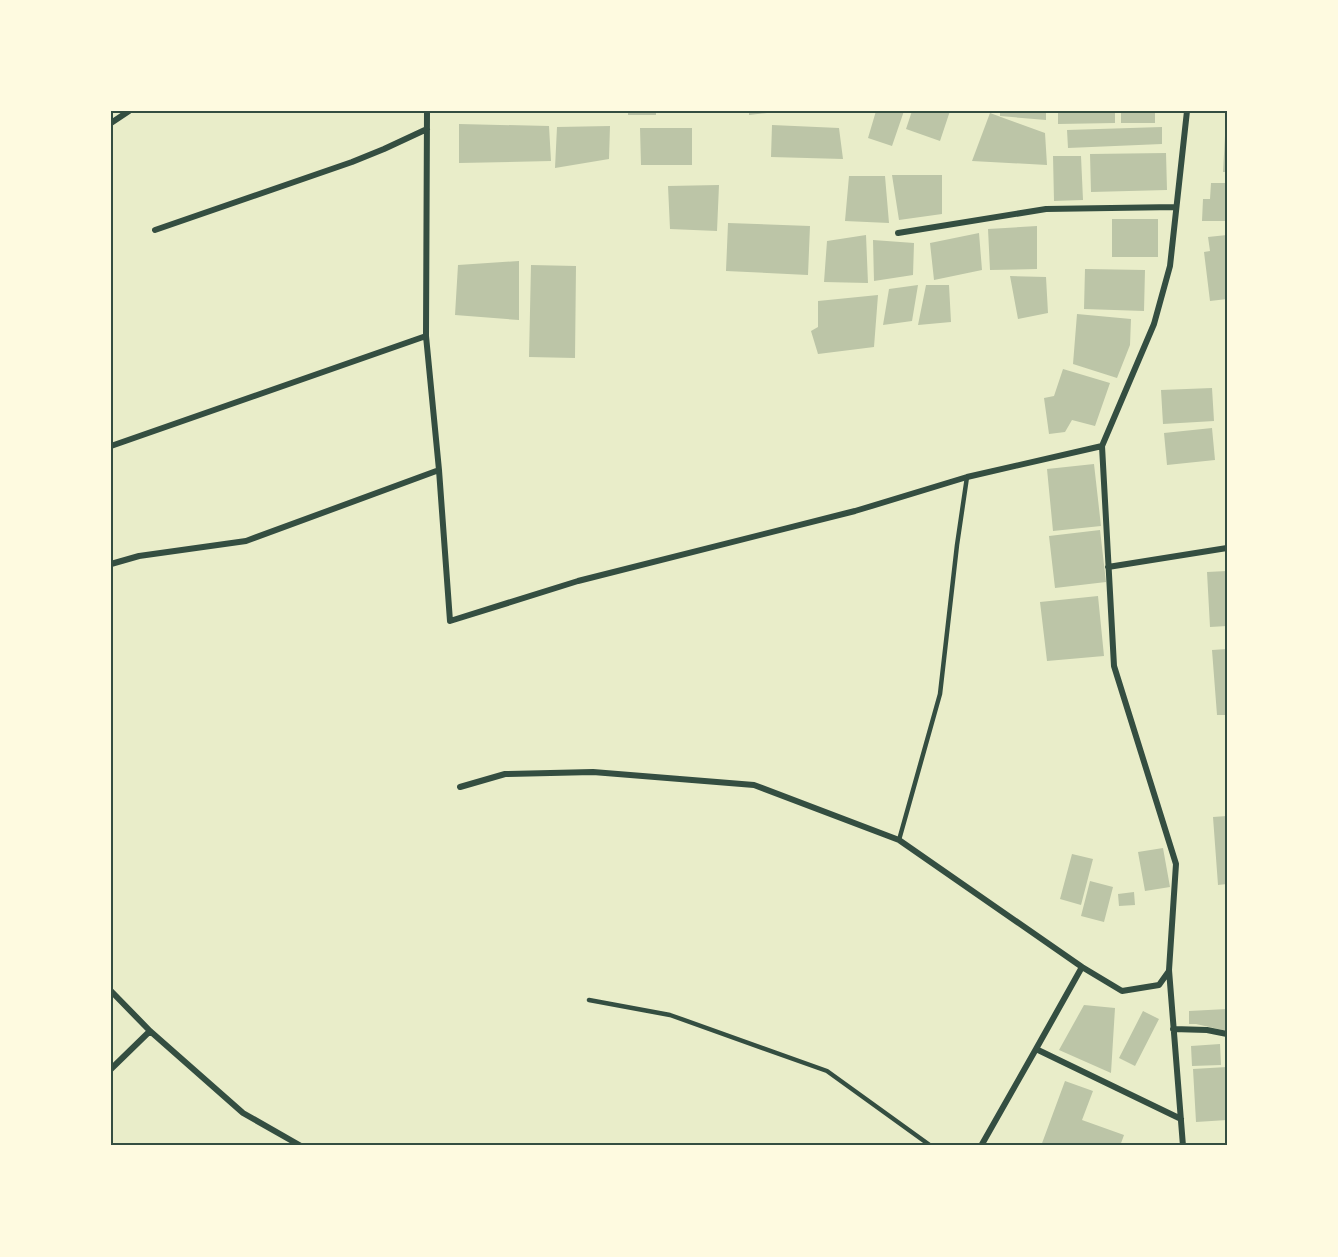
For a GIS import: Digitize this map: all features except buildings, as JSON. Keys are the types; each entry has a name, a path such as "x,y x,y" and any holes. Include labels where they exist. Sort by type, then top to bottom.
{"street":[{"path":"111,123 129,111"},
{"path":"427,111 426,336 450,621 578,581 855,511 967,477 1102,446"},
{"path":"1183,1146 1169,970 1176,864 1114,666 1102,446 1154,324 1170,266 1187,111"},
{"path":"155,230 352,162 427,129"},
{"path":"898,233 1046,209 1176,207"},
{"path":"111,446 426,336"},
{"path":"111,564 139,556 246,541 439,471"},
{"path":"1108,567 1227,548"},
{"path":"460,787 505,774 593,772 754,785 899,840 1082,968 1122,991 1159,985 1169,970"},
{"path":"981,1146 1082,968"},
{"path":"111,991 150,1031 243,1113 300,1146"},
{"path":"1173,1029 1207,1030 1227,1034"},
{"path":"111,1069 150,1031"},
{"path":"1036,1049 1181,1119"}],"lane":[{"path":"899,840 940,694 967,477"},
{"path":"589,1000 670,1015 827,1071 932,1146"}]}
